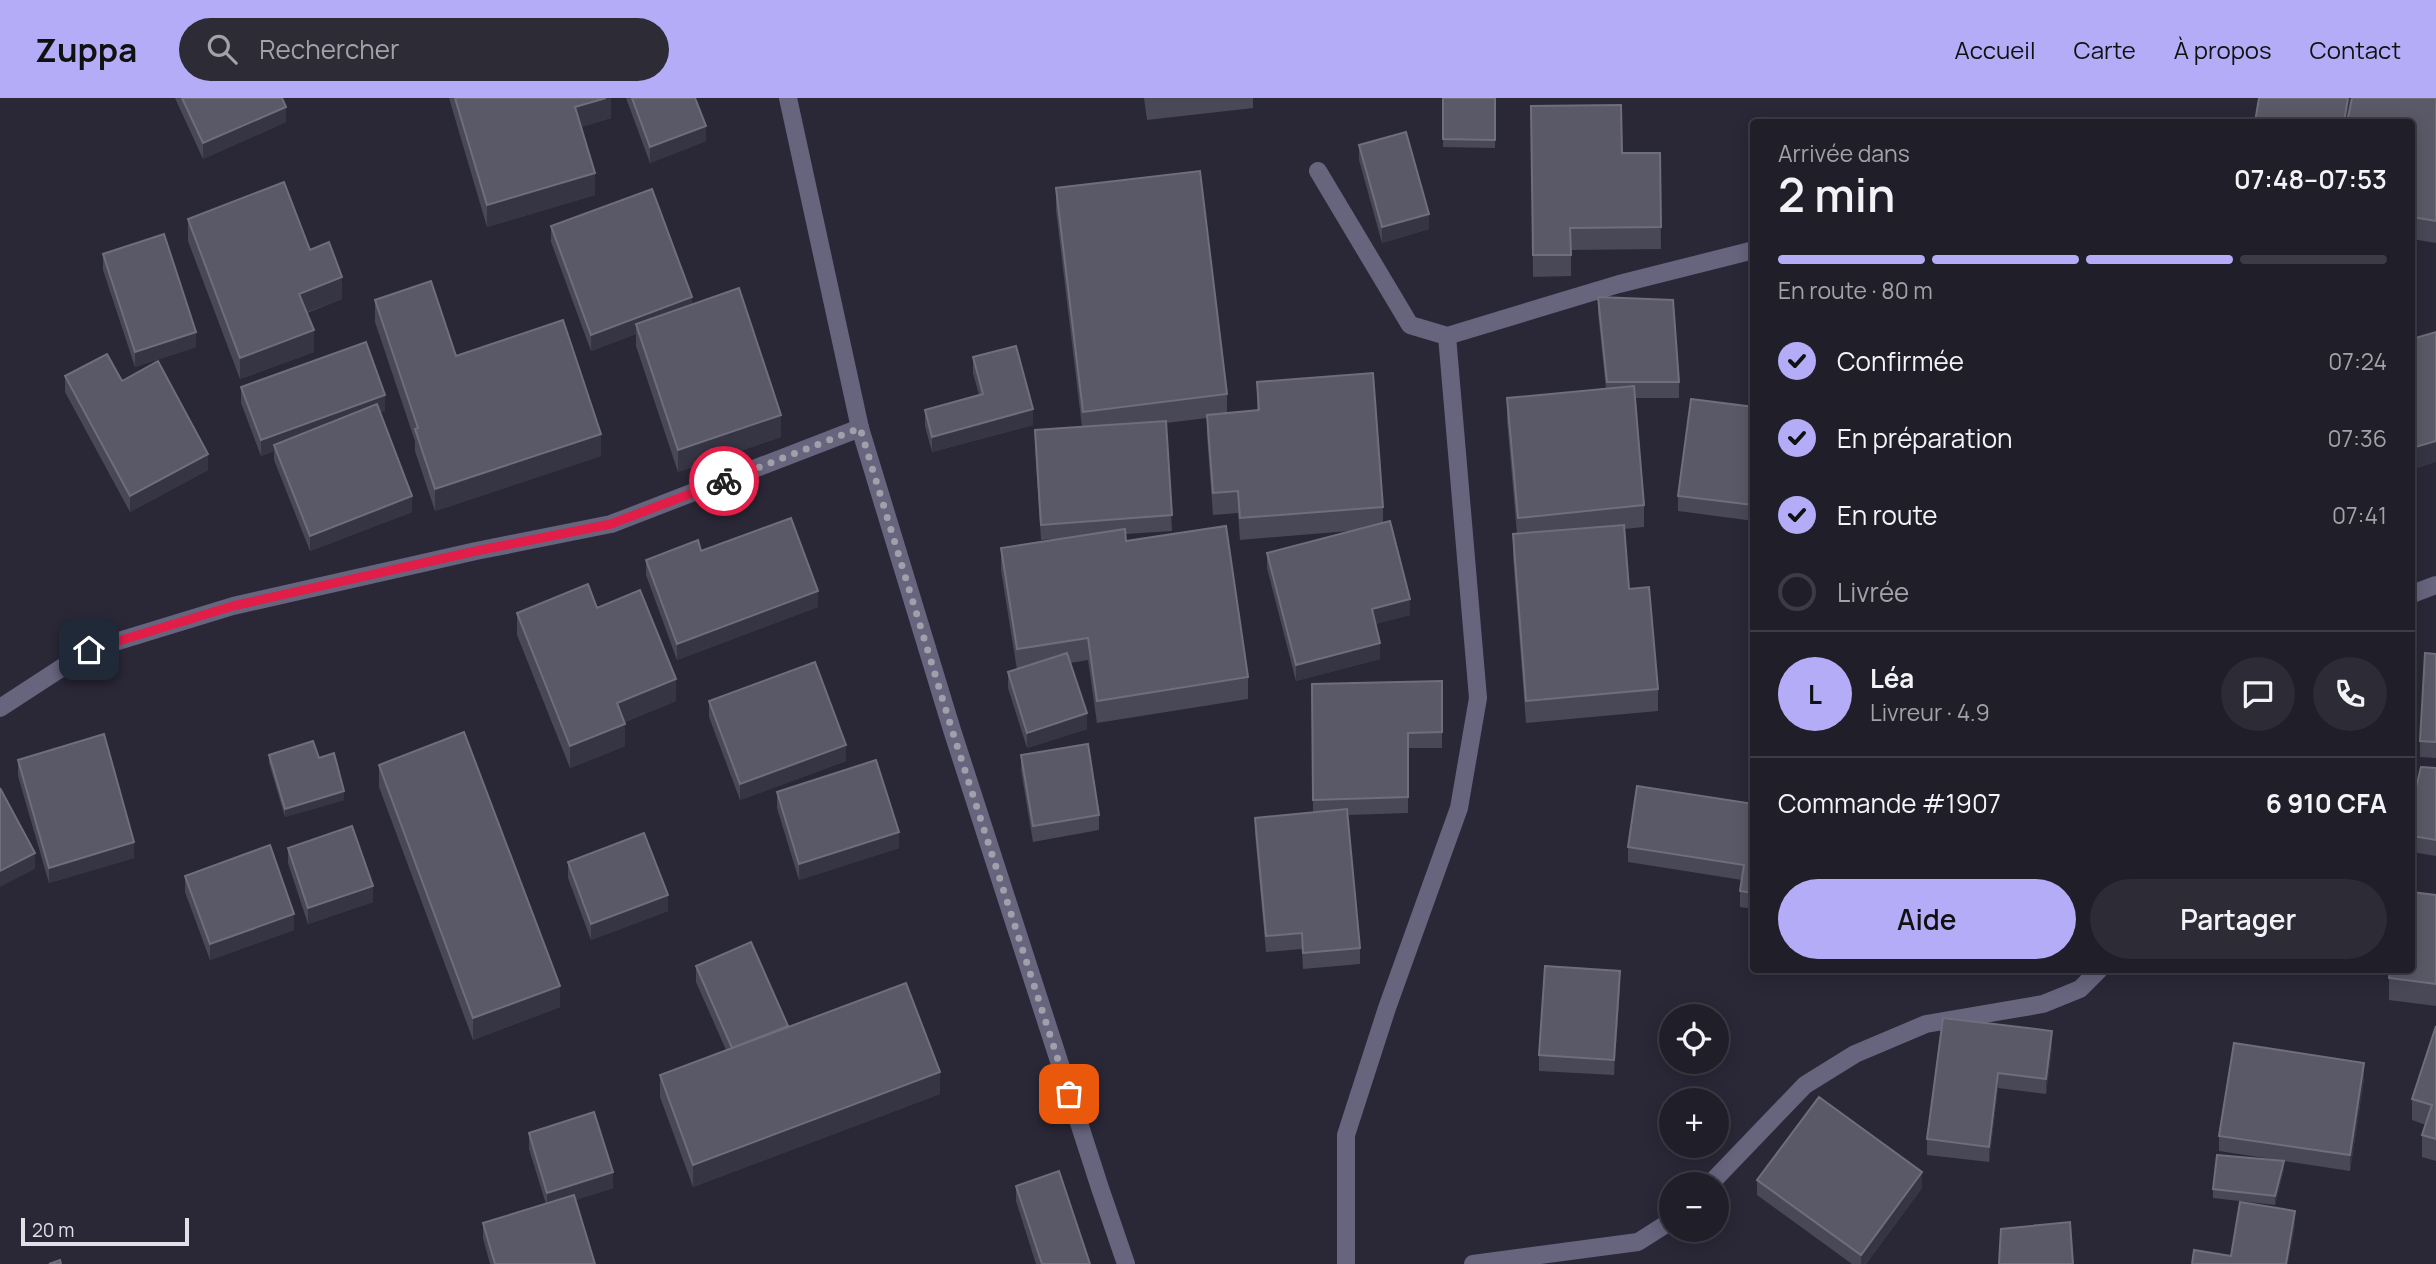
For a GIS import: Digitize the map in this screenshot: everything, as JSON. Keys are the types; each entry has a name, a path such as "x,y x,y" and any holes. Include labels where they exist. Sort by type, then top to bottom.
{"street":[{"path":"788,98 860,428 956,742 1126,1264"},
{"path":"1318,171 1409,325 1447,336 1619,284 1750,251"},
{"path":"1346,1264 1346,1135 1387,1008 1460,808 1478,698 1447,336"},
{"path":"0,708 89,650 233,606 476,551 611,524 860,428"},
{"path":"2415,593 2436,585"},
{"path":"1721,1172 1805,1085 1856,1054 1926,1024 2043,1004 2080,989 2096,973"},
{"path":"1474,1264 1638,1242 1659,1228"}],"building":[{"path":"182,98 282,98 286,107 203,143"},
{"path":"455,98 606,98 575,107 595,173 487,205"},
{"path":"632,98 695,98 706,126 650,147"},
{"path":"1443,98 1495,98 1495,140 1443,139"},
{"path":"2259,98 2348,98 2344,119 2256,119"},
{"path":"2352,98 2436,98 2436,221 2415,218 2415,119 2348,119"},
{"path":"1621,105 1622,153 1660,153 1661,227 1570,228 1571,255 1533,255 1531,106"},
{"path":"1406,132 1429,214 1382,227 1359,145"},
{"path":"1200,171 1227,394 1083,412 1056,188"},
{"path":"284,182 310,250 329,242 342,277 299,294 314,330 240,358 188,219"},
{"path":"652,189 692,297 591,335 551,226"},
{"path":"164,234 196,332 135,352 103,254"},
{"path":"431,281 456,356 563,320 601,434 435,489 415,429 418,428 375,300"},
{"path":"739,288 781,415 678,450 636,324"},
{"path":"1598,297 1673,300 1679,382 1607,382"},
{"path":"2436,332 2436,441 2415,447 2415,338"},
{"path":"366,342 385,395 261,440 241,387"},
{"path":"1016,346 1033,409 932,437 925,410 983,394 973,357"},
{"path":"107,354 122,381 158,361 208,454 130,496 65,376"},
{"path":"1373,373 1383,507 1240,518 1238,491 1213,493 1207,415 1259,410 1257,382"},
{"path":"1634,386 1644,505 1518,518 1507,398"},
{"path":"1691,399 1750,406 1750,505 1678,496"},
{"path":"377,404 412,496 310,536 274,445"},
{"path":"1166,421 1172,515 1041,525 1035,430"},
{"path":"791,518 818,591 677,644 646,560 698,540 701,551"},
{"path":"1390,521 1410,599 1372,609 1380,643 1296,665 1267,553"},
{"path":"1624,525 1629,589 1649,587 1658,689 1526,701 1513,534"},
{"path":"1226,526 1248,677 1097,701 1088,638 1017,649 1001,548 1125,529 1126,541"},
{"path":"588,584 597,608 640,590 676,679 617,703 625,724 570,746 517,613"},
{"path":"1067,653 1087,713 1027,733 1008,672"},
{"path":"2425,653 2436,654 2436,742 2420,741"},
{"path":"815,662 846,745 740,784 709,701"},
{"path":"1442,681 1442,732 1408,733 1408,797 1313,800 1312,684"},
{"path":"464,732 560,986 473,1018 379,765"},
{"path":"104,734 134,842 49,868 18,760"},
{"path":"313,741 319,758 334,753 344,791 285,809 269,755"},
{"path":"1088,744 1099,815 1033,826 1021,755"},
{"path":"876,760 899,832 799,864 777,792"},
{"path":"2421,767 2436,768 2436,840 2415,836 2415,792"},
{"path":"1637,786 1750,803 1750,892 1740,891 1744,865 1628,847"},
{"path":"0,788 35,853 0,871"},
{"path":"1347,809 1360,948 1303,953 1302,933 1266,936 1255,818"},
{"path":"352,826 373,886 308,908 288,848"},
{"path":"644,833 668,895 591,924 568,862"},
{"path":"270,845 294,914 210,944 185,876"},
{"path":"2415,892 2436,895 2436,984 2389,978 2390,973 2415,973"},
{"path":"751,942 788,1026 732,1048 696,966"},
{"path":"1545,966 1620,971 1614,1060 1539,1055"},
{"path":"906,983 940,1072 693,1165 660,1075"},
{"path":"1943,1018 2052,1031 2046,1079 1998,1073 1989,1147 1927,1139"},
{"path":"2436,1026 2436,1139 2422,1135 2432,1105 2412,1099"},
{"path":"2234,1043 2364,1063 2350,1155 2219,1136"},
{"path":"1819,1097 1922,1172 1861,1255 1757,1180"},
{"path":"594,1112 613,1172 547,1193 529,1133"},
{"path":"2217,1155 2284,1161 2275,1196 2213,1189"},
{"path":"1059,1171 1090,1264 1042,1264 1016,1186"},
{"path":"574,1195 595,1264 495,1264 483,1223"},
{"path":"2240,1202 2295,1211 2286,1264 2192,1264 2194,1250 2231,1256"},
{"path":"2070,1222 2073,1264 1999,1264 2001,1229"}],"way so far":[{"path":"724,481 860,428 952,730 1069,1094"}],"route":[{"path":"89,650 233,606 476,551 611,524 724,481"}]}
